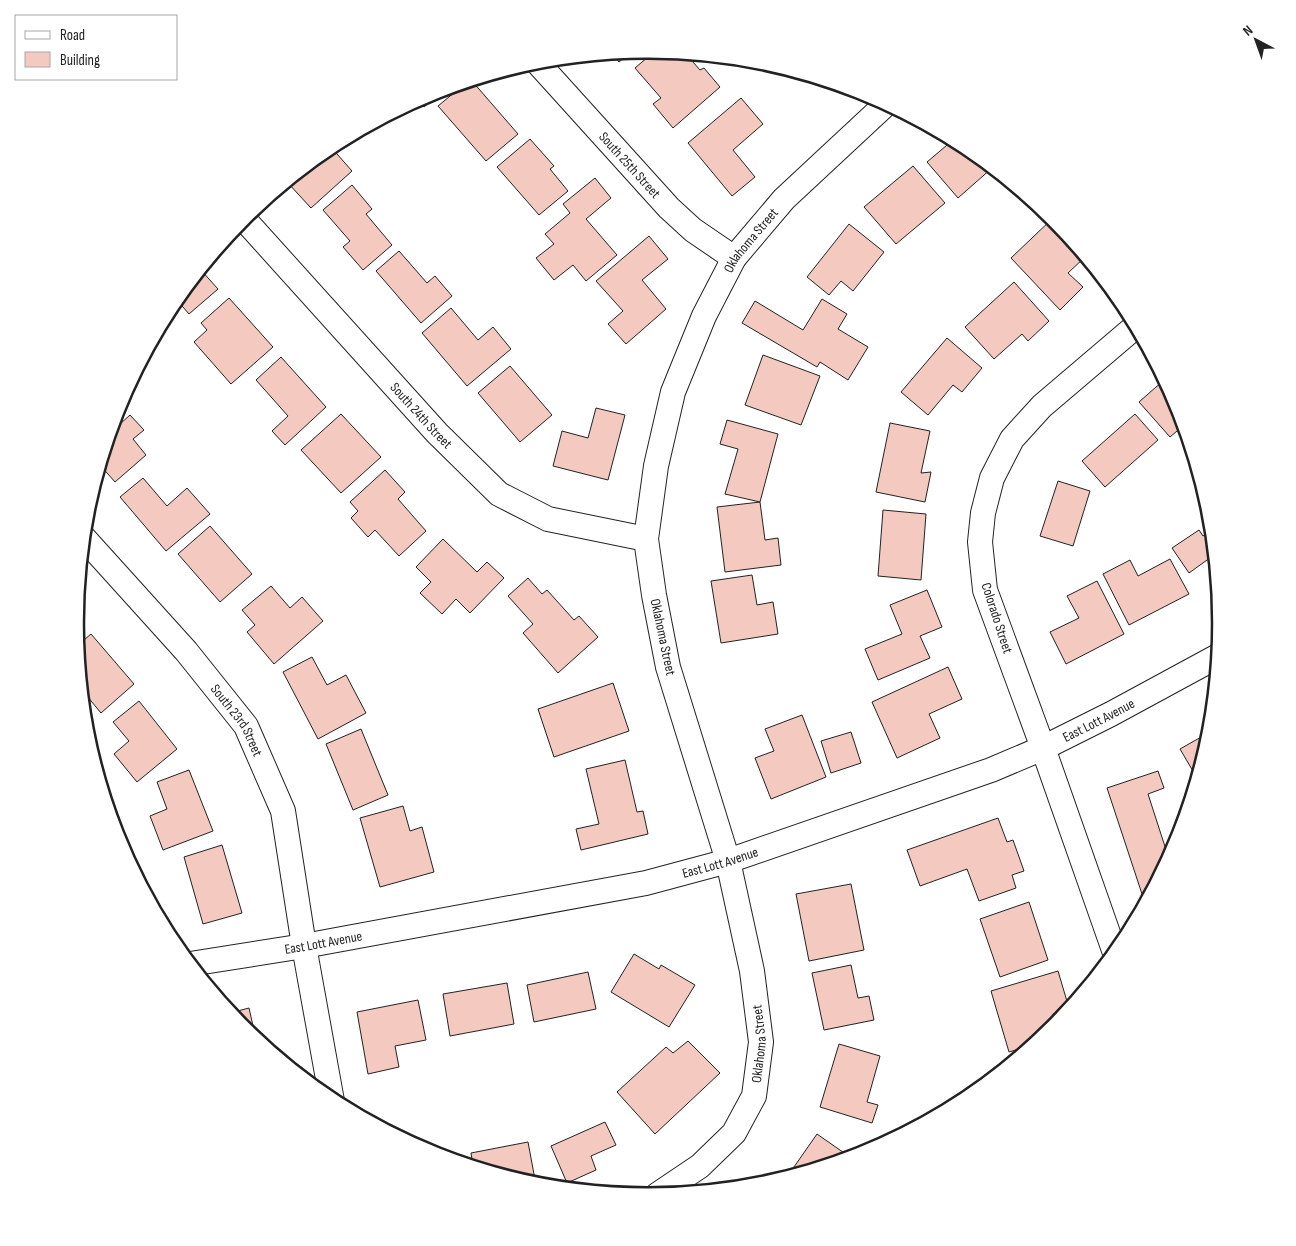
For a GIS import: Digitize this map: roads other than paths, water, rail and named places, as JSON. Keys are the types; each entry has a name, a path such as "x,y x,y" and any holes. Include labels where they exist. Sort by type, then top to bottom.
{"street":[{"name":"South 25th Street","path":"543,69 669,208 693,230 734,258"},
{"name":"Oklahoma Street","path":"670,1186 700,1166 734,1133 754,1096 760,1042 752,971 728,861 668,667 654,595 646,539 656,466 674,392 704,316 734,258 784,199 880,109"},
{"name":"South 24th Street","path":"249,224 436,434 498,494 548,519 646,539"},
{"name":"Colorado Street","path":"1112,944 985,590 980,542 983,513 992,478 1012,439 1042,406 1130,331"},
{"name":"South 23rd Street","path":"90,544 186,651 246,726 283,811 304,946 330,1088"},
{"name":"East Lott Avenue","path":"198,963 304,946 646,883 728,861 991,770 1043,748 1111,714 1211,660"}]}
